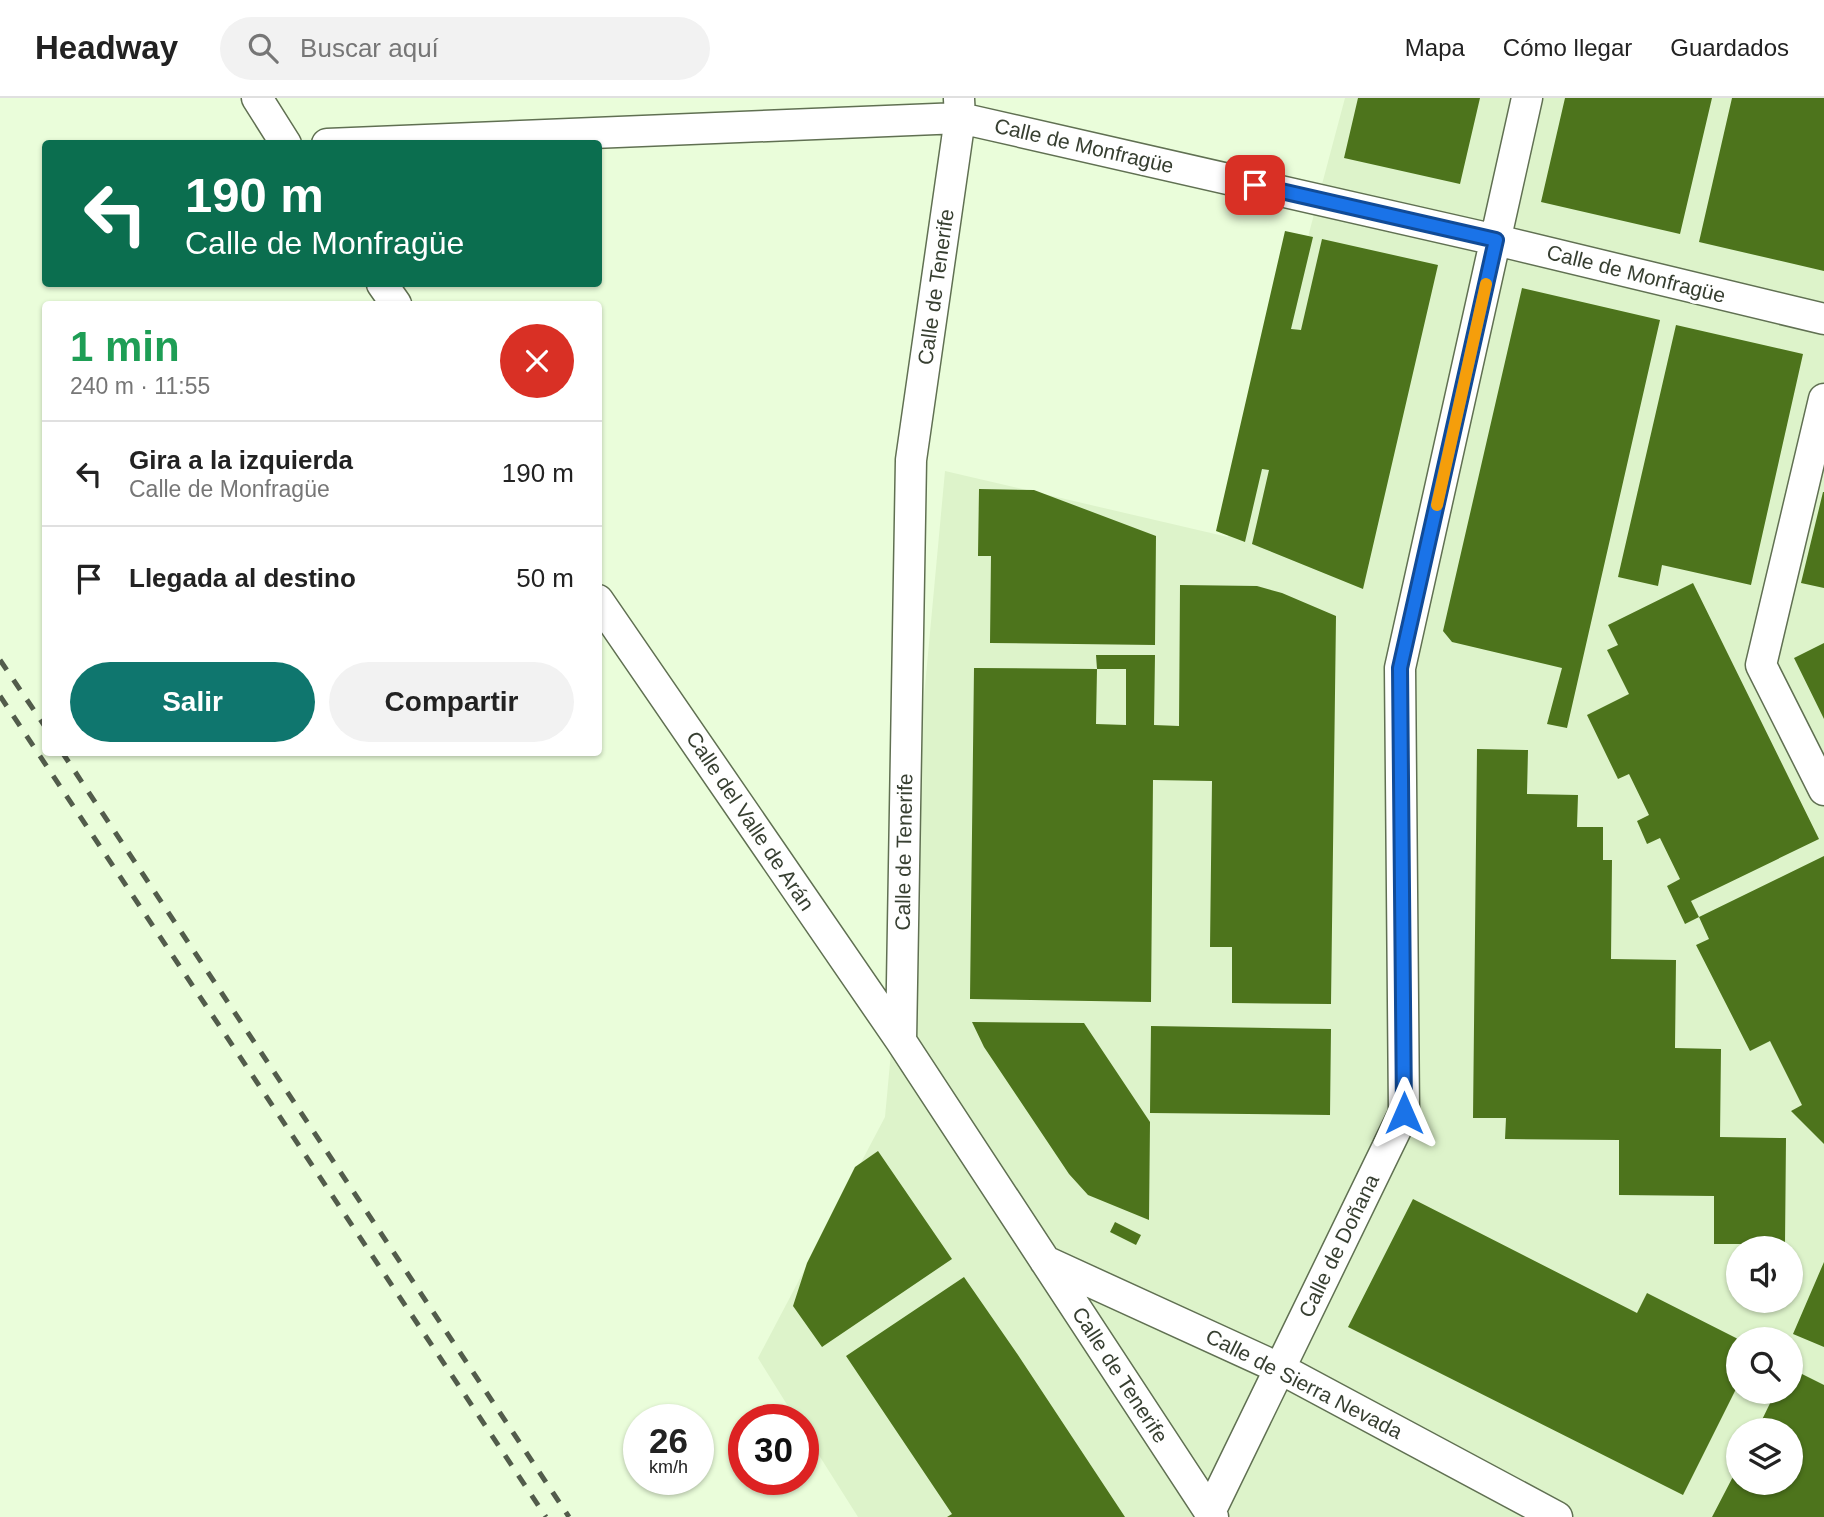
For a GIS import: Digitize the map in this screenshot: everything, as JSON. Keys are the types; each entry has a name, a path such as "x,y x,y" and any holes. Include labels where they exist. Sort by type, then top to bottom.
{"street":[{"path":"257,98 283,140"},
{"name":"Calle de Doñana","path":"1212,1515 1279,1368 1404,1113 1400,668 1527,98"},
{"name":"Calle de Monfragüe","path":"397,140 960,108 1824,319"},
{"name":"Calle de Tenerife","path":"960,108 911,460 901,1041 1212,1515"},
{"path":"1824,399 1761,665 1824,790"},
{"name":"Calle del Valle de Arán","path":"602,606 901,1041"},
{"name":"Calle de Sierra Nevada","path":"1045,1261 1279,1368 1558,1517"}],"shaded area":[{"path":"1345,98 1824,98 1824,1517 858,1517 819,1455 819,1404 787,1404 758,1358 885,1117 945,471 1228,537"}],"building":[{"path":"1358,98 1480,98 1460,184 1344,158"},
{"path":"1565,98 1712,98 1680,234 1541,202"},
{"path":"1732,98 1824,98 1824,271 1699,242"},
{"path":"1285,231 1313,237 1291,329 1301,330 1322,239 1438,265 1363,589 1252,544 1269,470 1262,469 1245,542 1216,531"},
{"path":"1522,288 1660,320 1567,728 1547,724 1562,668 1452,642 1443,631"},
{"path":"1676,325 1803,354 1751,585 1662,565 1658,586 1618,577"},
{"path":"979,489 1034,490 1156,536 1155,645 990,643 991,556 978,556"},
{"path":"1824,492 1824,588 1801,583"},
{"path":"1693,583 1819,839 1691,901 1699,917 1685,924 1667,886 1680,879 1660,838 1647,844 1637,821 1649,815 1629,774 1618,779 1587,715 1629,694 1607,650 1618,645 1608,625"},
{"path":"1180,585 1257,586 1282,593 1336,616 1331,1004 1232,1003 1232,947 1210,947 1212,781 1153,780 1151,1002 970,999 974,668 1097,669 1096,655 1155,655 1154,725 1179,726","holes":["1097,669 1126,669 1126,725 1096,724"]},
{"path":"1824,643 1824,719 1794,658"},
{"path":"1477,749 1528,750 1527,794 1578,795 1577,827 1603,827 1603,860 1612,860 1611,959 1676,960 1675,1048 1721,1049 1720,1137 1786,1138 1785,1236 1726,1236 1726,1244 1714,1244 1714,1196 1619,1195 1619,1140 1505,1139 1506,1118 1473,1118"},
{"path":"1824,856 1824,1144 1791,1111 1802,1105 1770,1041 1750,1051 1696,945 1709,939 1699,917"},
{"path":"972,1022 1084,1023 1150,1122 1149,1220 1088,1195 1069,1174 984,1047"},
{"path":"1151,1026 1331,1029 1330,1115 1150,1113"},
{"path":"878,1151 952,1259 822,1347 793,1306 807,1263 855,1167"},
{"path":"1413,1199 1637,1313 1647,1293 1726,1333 1726,1404 1728,1404 1683,1495 1348,1327"},
{"path":"1115,1222 1141,1235 1136,1245 1110,1232"},
{"path":"1824,1262 1824,1347 1803,1338 1803,1327 1796,1327"},
{"path":"964,1277 1125,1517 947,1517 952,1514 846,1356"},
{"path":"1803,1374 1824,1385 1824,1517 1712,1517 1726,1490 1726,1495 1803,1495 1803,1418 1763,1418 1770,1404 1803,1404"}],"railway":[{"path":"0,660 42,722"},
{"path":"0,696 546,1517"},
{"path":"65,756 569,1517"}],"slow traffic":[{"path":"1437,505 1486,284"}],"route":[{"path":"1255,185 1496,240 1400,668 1404,1113"}]}
